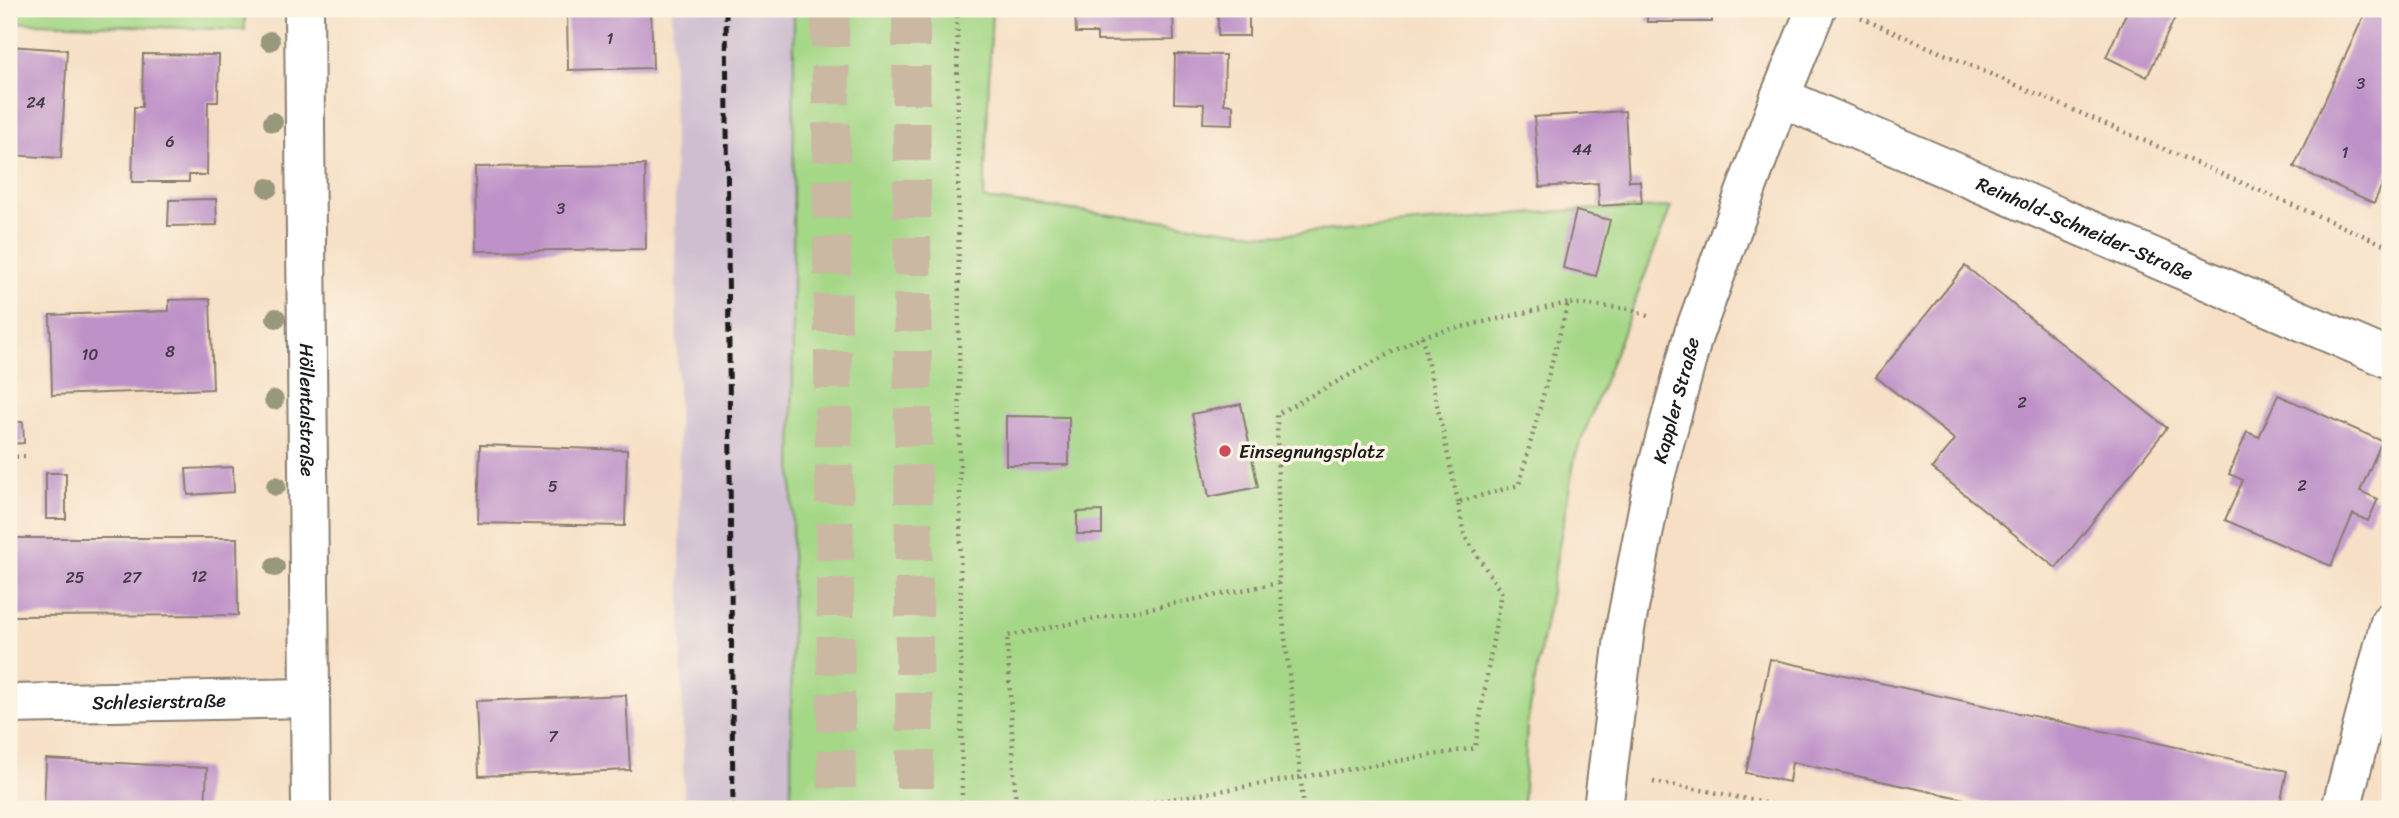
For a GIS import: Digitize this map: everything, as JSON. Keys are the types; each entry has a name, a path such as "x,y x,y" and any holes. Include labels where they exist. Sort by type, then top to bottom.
{"street":[{"name":"Höllentalstraße","path":"303,9 311,809"},
{"name":"Kappler Straße","path":"1604,792 1625,629 1649,501 1693,336 1780,97 1816,9"},
{"name":"Reinhold-Schneider-Straße","path":"1780,97 2390,359"},
{"path":"2341,809 2390,622"},
{"name":"Schlesierstraße","path":"9,704 309,698"}],"path":[{"path":"957,9 962,809"},
{"path":"1853,14 2390,247"},
{"path":"1458,502 1519,485 1568,303"},
{"path":"1304,809 1279,583 1278,414 1422,336 1568,303 1632,309 1693,336"},
{"path":"1112,809 1475,748 1501,592 1464,535 1422,336"},
{"path":"9,457 30,456"},
{"path":"1016,809 1007,636 1279,583"},
{"path":"1604,792 1713,792 1793,809"}],"shaded area":[{"path":"672,9 794,9 790,809 684,809"}],"green space":[{"path":"9,9 245,9 245,30 9,22"},
{"path":"794,9 992,9 984,199 1272,235 1576,210 1671,207 1575,457 1527,725 1523,809 791,809"}],"building":[{"path":"567,9 651,9 653,68 568,70"},
{"path":"1075,9 1173,9 1174,40 1097,41 1097,33 1076,33"},
{"path":"1218,9 1249,9 1249,36 1218,36"},
{"path":"1647,9 1712,9 1712,22 1647,22"},
{"path":"2128,9 2179,9 2147,77 2106,57"},
{"path":"2367,9 2390,9 2390,167 2374,203 2294,167"},
{"path":"9,46 67,50 61,158 9,155"},
{"path":"143,54 219,55 218,102 208,102 207,175 189,175 189,182 132,182 134,107 142,107"},
{"path":"1175,54 1225,55 1224,104 1233,105 1233,124 1203,123 1204,104 1174,103"},
{"path":"1625,111 1629,181 1640,181 1642,203 1599,206 1598,183 1540,187 1534,117"},
{"path":"645,165 646,249 476,251 475,167"},
{"path":"216,199 217,225 168,226 169,200"},
{"path":"1576,211 1610,220 1596,276 1563,268"},
{"path":"1965,266 2167,428 2056,568 1932,468 1955,440 1876,377"},
{"path":"210,299 213,389 52,395 50,315 169,311 169,300"},
{"path":"2278,395 2382,441 2360,491 2378,499 2368,521 2353,514 2331,566 2225,520 2243,480 2229,474 2247,432 2259,437"},
{"name":"Einsegnungsplatz","path":"1241,404 1258,487 1209,497 1192,414"},
{"path":"1006,416 1069,417 1069,465 1006,465"},
{"path":"9,422 23,422 24,443 9,444"},
{"path":"480,445 627,450 625,526 478,523"},
{"path":"233,467 234,492 188,495 186,469"},
{"path":"46,473 66,473 66,519 46,519"},
{"path":"1102,511 1102,534 1077,534 1077,512"},
{"path":"9,538 237,538 238,615 9,616"},
{"path":"1770,659 2287,771 2279,809 2011,809 1792,762 1789,782 1746,773"},
{"path":"626,695 630,770 479,776 476,701"},
{"path":"46,759 207,768 205,809 44,809"}],"tunnel":[{"path":"830,9 837,809"},
{"path":"911,9 915,809"}],"railway":[{"path":"726,9 733,809"}],"place":[{"name":"Einsegnungsplatz","path":"1225,451"}]}
